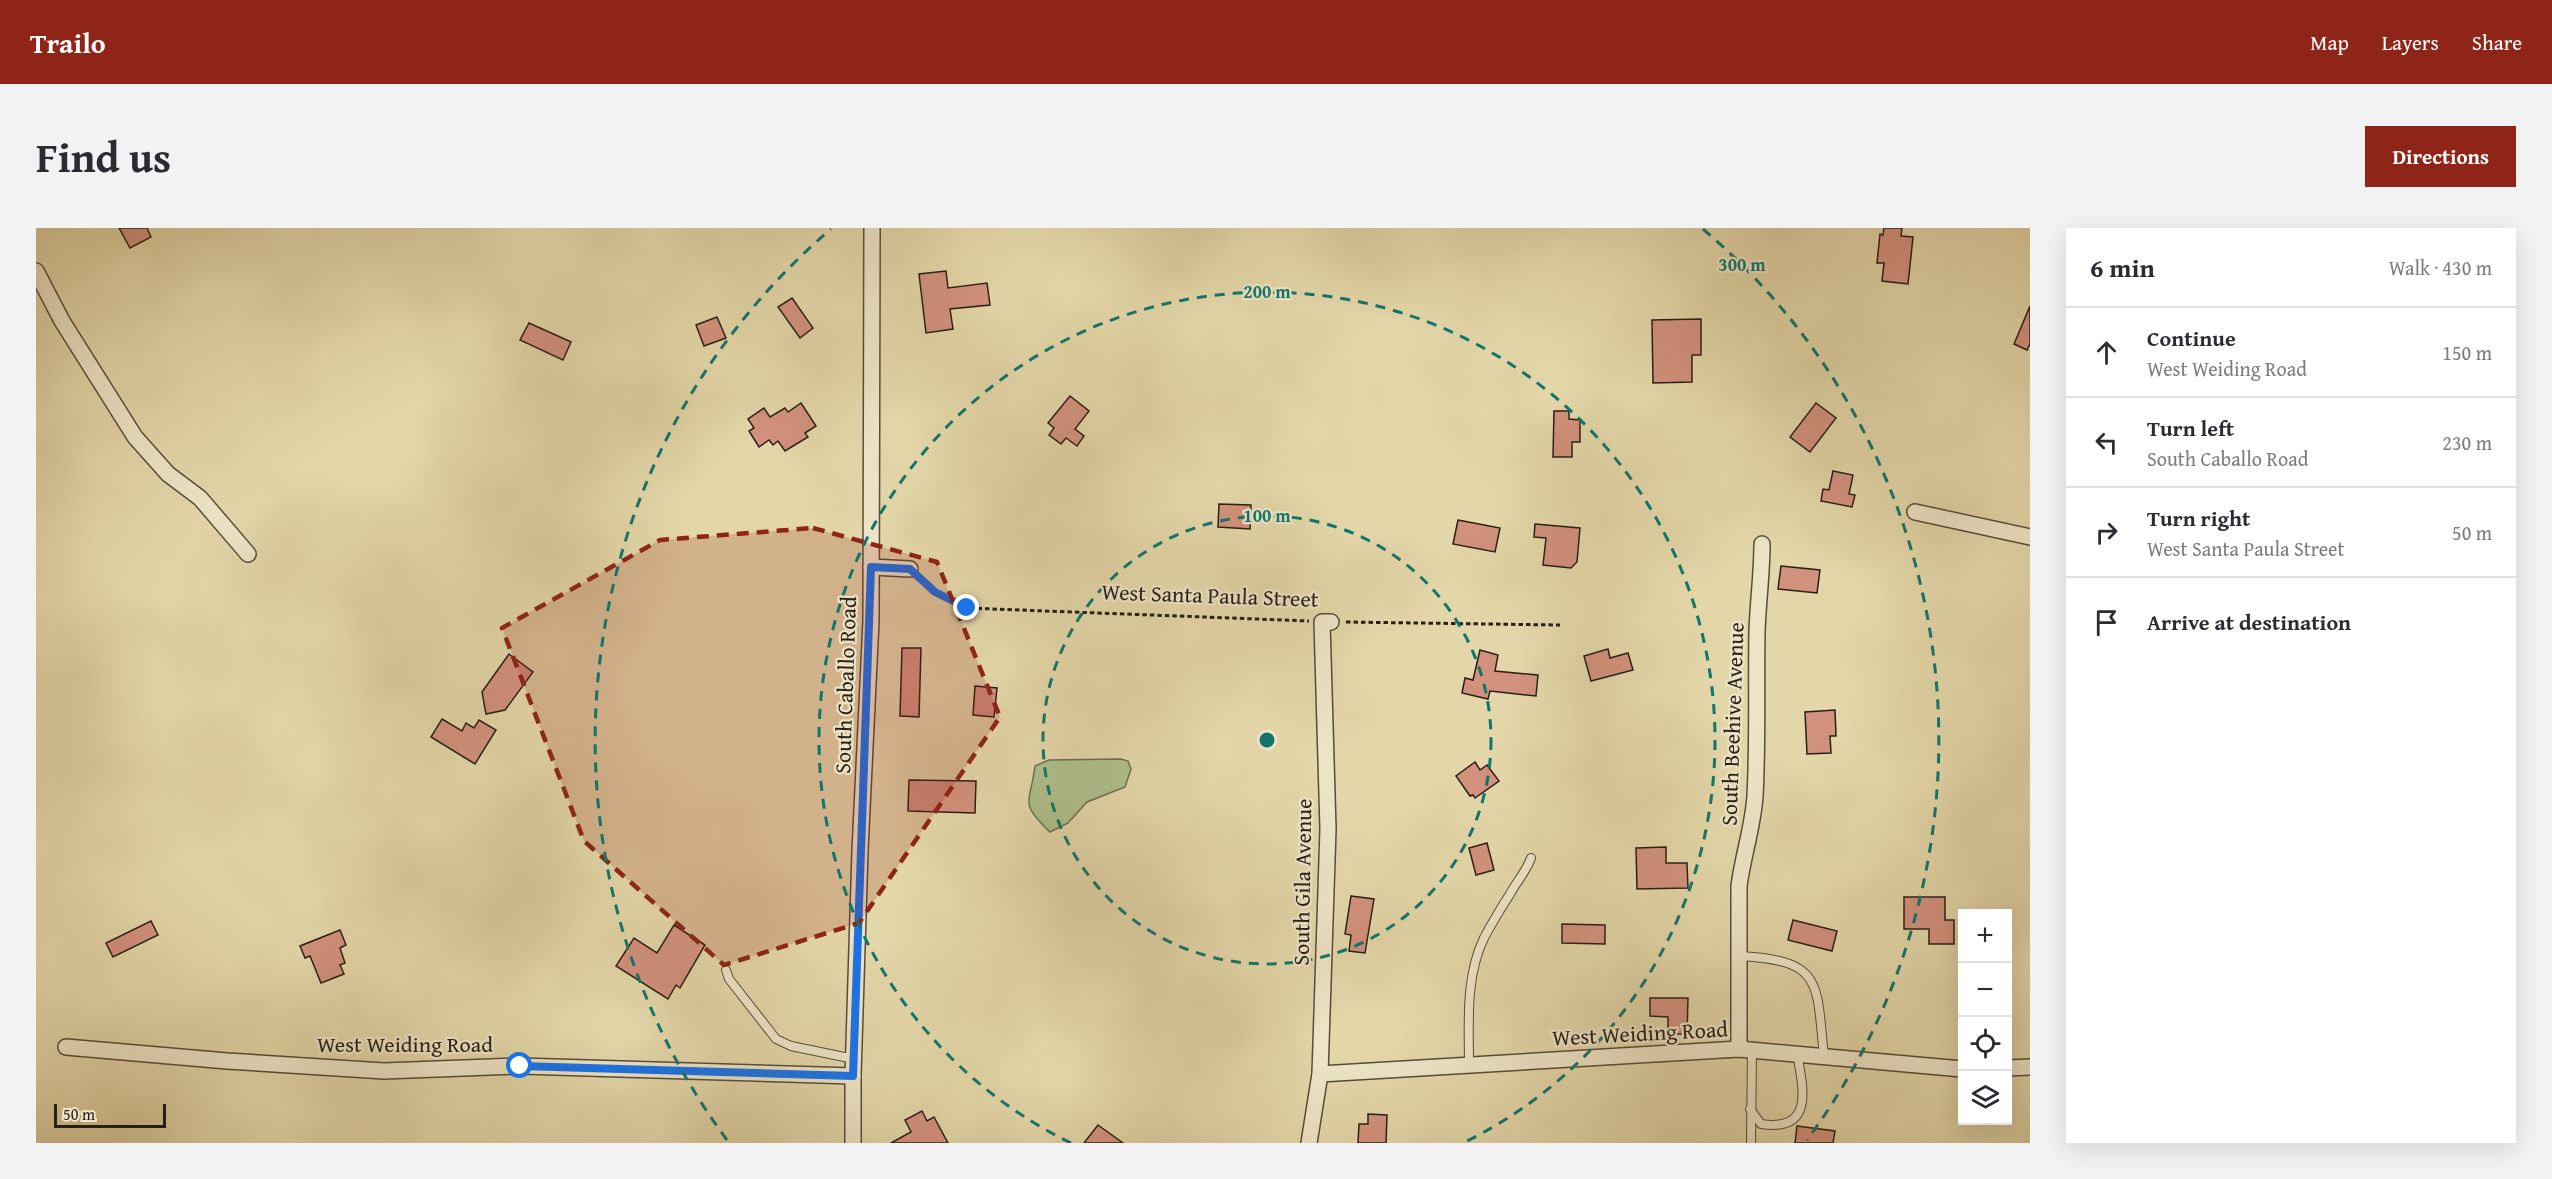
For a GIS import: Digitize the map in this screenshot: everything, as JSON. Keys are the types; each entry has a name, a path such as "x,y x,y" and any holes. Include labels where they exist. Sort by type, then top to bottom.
{"street":[{"name":"South Caballo Road","path":"854,1143 853,1076 871,567 872,228"},
{"path":"36,271 62,321 135,437 168,474 201,498 248,554"},
{"path":"1915,512 2030,537"},
{"name":"South Beehive Avenue","path":"1746,1050 1738,956 1739,886 1742,862 1750,839 1755,796 1757,627 1762,582 1762,544"},
{"path":"871,567 910,569"},
{"name":"South Gila Avenue","path":"1309,1143 1320,1074 1328,829 1327,622"},
{"name":"West Weiding Road","path":"66,1047 227,1061 384,1071 520,1066 853,1076"},
{"name":"West Weiding Road","path":"1320,1074 1746,1050 1958,1069"},
{"path":"2012,1068 2030,1067"}],"lane":[{"path":"1469,1066 1471,982 1476,957 1510,893 1526,872 1531,858"},
{"path":"1738,956 1784,961 1807,974 1817,989 1824,1056"},
{"path":"726,970 729,979 776,1039 792,1046 854,1059"},
{"path":"1746,1050 1751,1143"},
{"path":"1750,1109 1761,1124 1773,1126 1795,1118 1802,1111 1804,1094 1797,1053"}],"path":[{"name":"West Santa Paula Street","path":"910,569 935,592 967,608 1327,622 1560,625"}],"highlighted area":[{"path":"813,528 937,562 1000,717 859,923 724,965 584,841 502,628 660,540"}],"green space":[{"path":"1121,759 1128,761 1131,769 1125,787 1087,802 1068,823 1050,832 1034,815 1030,808 1029,796 1035,766 1049,760"}],"building":[{"path":"119,228 147,228 151,237 130,248"},
{"path":"1884,228 1902,228 1901,236 1913,237 1908,284 1882,281 1884,263 1877,263 1880,234 1883,235"},
{"path":"946,271 948,288 987,283 990,305 950,309 953,329 926,333 919,274"},
{"path":"792,298 813,328 800,338 778,307"},
{"path":"2030,306 2030,344 2027,350 2014,344"},
{"path":"717,317 726,338 704,346 696,325"},
{"path":"1701,319 1701,355 1692,355 1692,382 1653,383 1652,320"},
{"path":"529,323 571,342 563,360 520,340"},
{"path":"1070,396 1089,411 1075,429 1084,436 1077,446 1066,438 1061,444 1049,435 1054,428 1048,423"},
{"path":"801,403 816,426 805,433 808,437 785,451 778,441 773,445 769,440 759,447 749,431 754,428 748,419 764,408 770,417 785,408 788,412"},
{"path":"1816,403 1836,418 1810,452 1790,437"},
{"path":"1554,411 1569,411 1569,419 1580,420 1580,442 1572,442 1572,457 1553,457"},
{"path":"1833,471 1853,475 1849,494 1855,495 1852,507 1821,501 1823,489 1829,490"},
{"path":"1219,504 1251,505 1250,529 1218,527"},
{"path":"1458,520 1500,528 1495,552 1453,544"},
{"path":"1535,524 1580,528 1577,562 1571,568 1543,565 1546,538 1534,537"},
{"path":"1781,566 1820,570 1817,593 1778,589"},
{"path":"902,648 921,648 919,717 900,716"},
{"path":"1608,649 1610,658 1628,653 1633,670 1591,681 1584,656"},
{"path":"1480,650 1498,655 1495,671 1538,675 1536,696 1490,691 1488,699 1462,693 1465,678 1473,680"},
{"path":"509,654 533,672 505,710 486,714 482,692"},
{"path":"975,686 997,688 994,717 973,715"},
{"path":"1835,710 1836,736 1830,736 1831,753 1807,754 1805,712"},
{"path":"442,719 462,731 466,723 474,728 479,720 496,730 475,764 431,737"},
{"path":"1475,762 1480,770 1487,765 1499,781 1475,798 1473,795 1470,796 1456,776"},
{"path":"909,780 976,781 975,813 908,811"},
{"path":"1487,843 1494,870 1476,875 1469,848"},
{"path":"1666,847 1666,863 1687,863 1688,888 1637,889 1636,848"},
{"path":"1351,896 1374,899 1365,953 1349,951 1351,935 1345,934"},
{"path":"1904,897 1945,897 1945,920 1954,920 1954,944 1929,944 1929,929 1904,929"},
{"path":"1793,920 1837,931 1832,951 1788,940"},
{"path":"151,921 158,935 113,957 106,943"},
{"path":"1562,924 1605,925 1605,944 1562,943"},
{"path":"674,925 705,945 680,988 676,985 668,999 616,966 634,938 657,953"},
{"path":"340,930 346,945 340,948 345,963 340,965 344,974 321,983 310,956 305,958 300,946"},
{"path":"1650,998 1688,998 1687,1034 1668,1034 1668,1017 1650,1016"},
{"path":"922,1111 927,1121 934,1117 948,1143 891,1143 911,1132 905,1120"},
{"path":"1368,1114 1387,1115 1386,1143 1358,1143 1359,1124 1368,1124"},
{"path":"1098,1125 1123,1143 1084,1143"},
{"path":"1797,1126 1835,1131 1833,1143 1795,1143"}],"route":[{"path":"520,1066 853,1076 860,851 871,621 871,567 910,569 935,592 967,608"}]}
